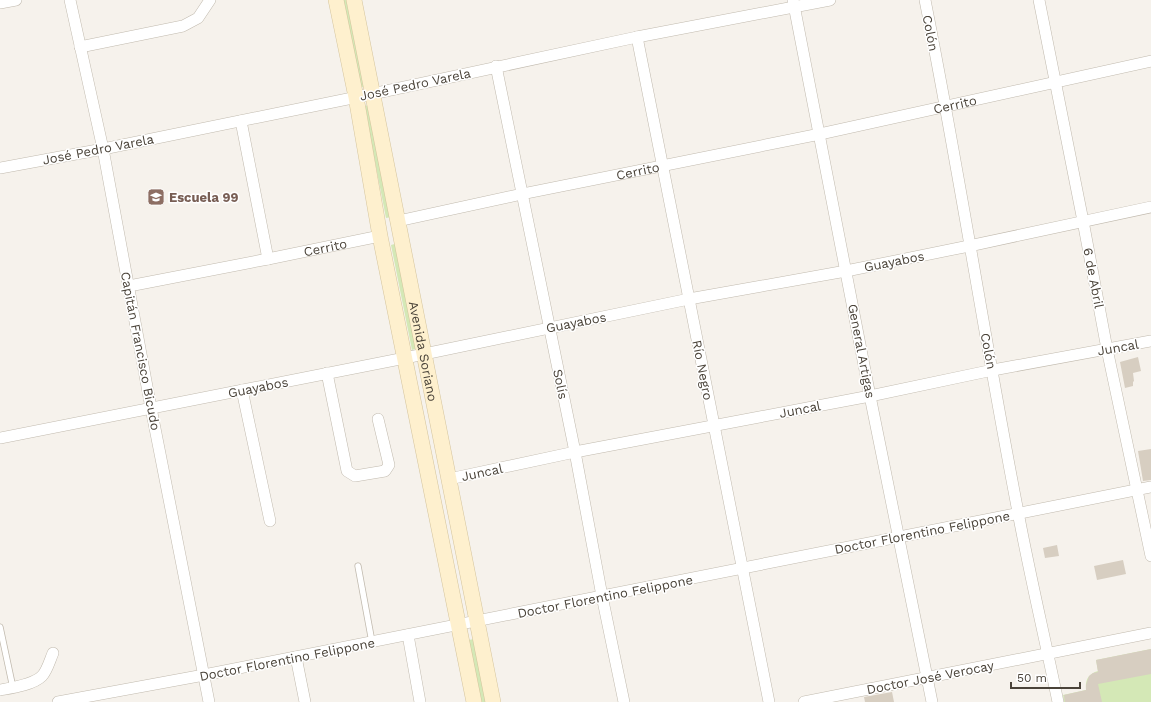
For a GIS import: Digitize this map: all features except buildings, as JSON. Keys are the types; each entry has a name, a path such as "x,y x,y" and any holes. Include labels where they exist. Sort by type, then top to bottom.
{"street":[{"path":"0,3 16,0"},
{"name":"Capitán Francisco Bicudo","path":"70,0 103,149 151,408 209,702"},
{"path":"80,46 183,26 198,18 210,0"},
{"name":"Avenida Soriano","path":"336,0 356,97 380,236 474,702"},
{"name":"Avenida Soriano","path":"354,0 493,702"},
{"name":"José Pedro Varela","path":"0,168 103,149 372,94 496,66 794,3 830,0"},
{"name":"Colón","path":"925,0 946,106 969,246 993,370 1018,513 1058,702"},
{"name":"6 de Abril","path":"1039,0 1107,349 1151,556"},
{"name":"General Artigas","path":"794,3 870,396 932,702"},
{"name":"Río Negro","path":"637,37 664,166 689,300 769,702"},
{"name":"Cerrito","path":"129,286 268,260 380,236 398,221 522,194 820,134 1151,61"},
{"name":"Solís","path":"496,66 575,452 602,596 624,702"},
{"path":"242,121 268,260"},
{"name":"Guayabos","path":"0,438 689,300 846,271 1151,207"},
{"name":"Juncal","path":"449,479 575,452 870,396 993,370 1151,341"},
{"path":"327,373 348,470 355,476 385,471 389,465 378,419"},
{"path":"242,390 270,521"},
{"name":"Doctor Florentino Felippone","path":"58,702 296,657 1151,487"},
{"name":"Doctor José Verocay","path":"804,702 1151,633"},
{"path":"408,634 420,702"},
{"path":"0,690 13,688 42,676 53,653"},
{"path":"296,657 305,702"}],"lane":[{"path":"358,566 372,642"},
{"path":"0,627 13,688"}],"green space":[{"path":"342,0 349,0 367,86 359,88"},
{"path":"370,105 392,217 386,218 364,106"},
{"path":"398,243 418,348 412,350 391,245"},
{"path":"475,639 488,702 481,702 468,640"},
{"path":"1151,649 1151,702 1064,702 1063,695 1086,690 1088,678 1098,671 1096,660"}],"place":[{"name":"Escuela 99","path":"156,197"}]}
